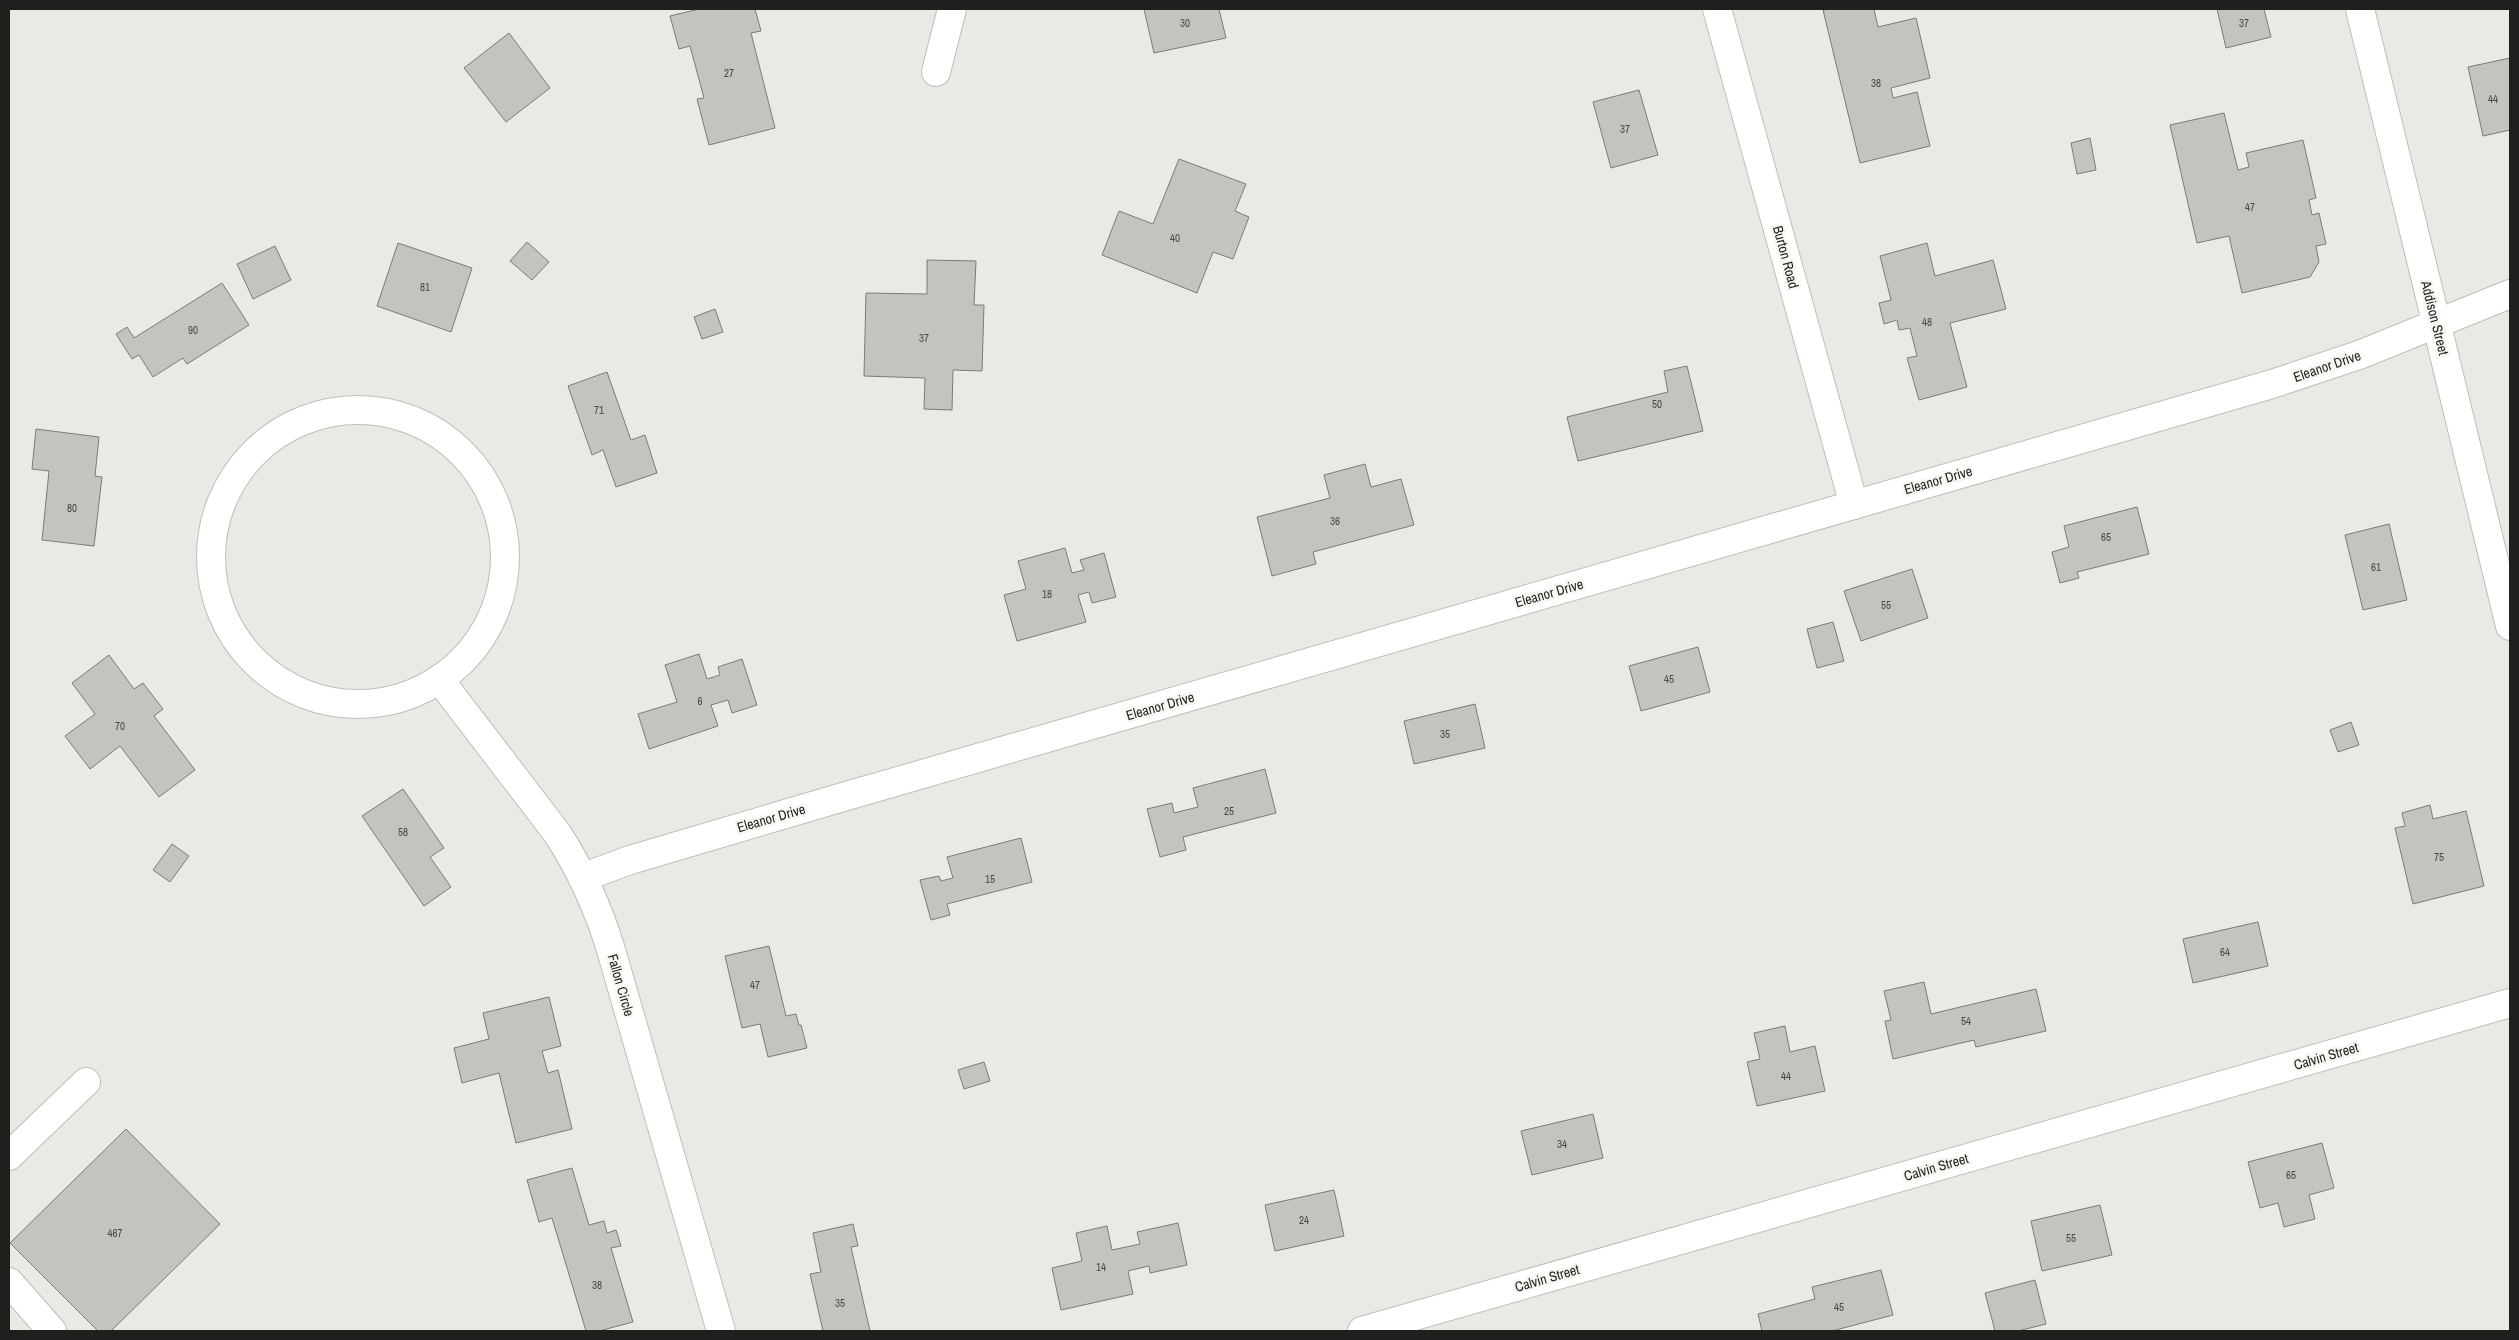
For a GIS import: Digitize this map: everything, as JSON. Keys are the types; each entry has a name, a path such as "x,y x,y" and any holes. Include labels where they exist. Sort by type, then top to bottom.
{"street":[{"path":"936,72 952,9"},
{"name":"Burton Road","path":"1717,9 1854,505"},
{"name":"Addison Street","path":"2360,9 2510,626"},
{"name":"Eleanor Drive","path":"584,877 646,855 2272,384 2360,355 2510,294"},
{"path":"361,410 402,417 422,424 456,447 483,479 493,496 501,523 506,557 500,598 483,635 456,667 439,679 422,689 383,702 362,704 322,700 284,684 267,673 248,654 228,627 214,589 211,568 214,528 219,509 238,472 251,456 282,431 301,422 341,411 361,410"},
{"name":"Fallon Circle","path":"439,679 556,833 584,877 595,900 721,1331"},
{"name":"Calvin Street","path":"1362,1331 2510,1003"},
{"path":"9,1156 86,1082"},
{"path":"9,1282 52,1331"}],"building":[{"path":"699,9 755,9 761,31 751,33 775,128 709,145 697,99 704,98 690,46 679,49 670,16"},
{"path":"1144,9 1219,9 1226,38 1154,53"},
{"path":"1874,9 1878,27 1916,18 1930,78 1891,88 1893,98 1917,92 1930,146 1860,163 1823,10"},
{"path":"2217,9 2264,9 2271,37 2226,48"},
{"path":"509,33 550,88 506,122 464,68"},
{"path":"2510,58 2510,130 2483,136 2468,67"},
{"path":"1639,90 1658,155 1611,168 1593,102"},
{"path":"2224,113 2238,170 2249,167 2246,153 2303,140 2316,198 2309,200 2312,215 2319,213 2326,244 2316,246 2319,262 2310,277 2242,293 2229,236 2197,243 2170,125"},
{"path":"2090,138 2096,170 2077,174 2071,143"},
{"path":"1179,159 1246,184 1235,211 1249,217 1233,259 1213,252 1197,293 1102,255 1119,211 1153,224"},
{"path":"527,242 549,262 532,280 510,261"},
{"path":"398,243 472,268 451,332 377,306"},
{"path":"1927,243 1935,276 1993,260 2006,309 1950,323 1967,387 1919,400 1907,358 1917,356 1910,328 1899,330 1897,320 1884,324 1879,303 1891,300 1880,256"},
{"path":"275,246 291,280 253,299 237,264"},
{"path":"927,260 976,261 974,305 984,305 982,371 953,370 952,410 924,409 925,378 864,376 866,293 927,294"},
{"path":"222,283 249,325 187,364 183,358 153,377 139,355 132,359 116,334 127,327 134,338"},
{"path":"715,309 723,332 702,339 694,317"},
{"path":"1687,366 1703,431 1578,461 1567,417 1668,392 1664,371"},
{"path":"607,372 631,440 645,435 657,473 616,487 603,450 592,455 568,386"},
{"path":"36,429 99,437 95,476 102,477 94,546 42,540 49,471 32,469"},
{"path":"1365,464 1371,487 1401,479 1414,525 1313,552 1316,564 1272,576 1257,517 1330,498 1324,475"},
{"path":"2137,507 2149,554 2077,572 2079,578 2060,583 2052,552 2069,547 2064,526"},
{"path":"2389,524 2407,600 2363,610 2345,535"},
{"path":"1065,548 1072,573 1084,570 1080,560 1104,553 1116,597 1092,603 1089,592 1078,595 1086,622 1017,641 1004,595 1026,589 1018,561"},
{"path":"1912,569 1928,618 1861,641 1844,591"},
{"path":"1833,622 1844,661 1817,668 1807,629"},
{"path":"1698,647 1710,692 1641,711 1629,666"},
{"path":"699,654 707,679 720,675 718,667 742,659 757,705 732,713 728,700 711,705 718,726 649,749 638,714 677,702 665,665"},
{"path":"109,655 134,689 143,683 163,709 154,716 195,770 159,797 120,746 90,769 65,736 95,714 72,683"},
{"path":"1475,704 1485,748 1414,764 1404,721"},
{"path":"2351,722 2359,745 2338,752 2330,730"},
{"path":"1265,769 1276,813 1183,837 1186,850 1160,857 1147,809 1172,803 1174,813 1198,807 1193,788"},
{"path":"403,789 444,848 430,857 451,887 424,906 362,816"},
{"path":"2430,805 2433,819 2466,811 2484,886 2413,904 2395,828 2405,826 2402,813"},
{"path":"1021,838 1032,882 947,904 950,915 931,920 920,880 939,876 941,881 953,878 947,857"},
{"path":"172,844 189,856 170,882 153,870"},
{"path":"2258,922 2268,966 2193,983 2183,939"},
{"path":"769,946 786,1016 796,1014 807,1048 768,1057 760,1024 742,1028 725,956"},
{"path":"1924,982 1931,1014 2036,989 2046,1031 1976,1047 1974,1040 1893,1059 1885,1021 1891,1020 1884,991"},
{"path":"549,997 561,1046 542,1051 548,1073 558,1070 572,1129 516,1143 499,1073 462,1083 454,1048 489,1039 483,1013"},
{"path":"1785,1026 1790,1052 1815,1046 1825,1091 1757,1106 1747,1062 1760,1059 1754,1033"},
{"path":"984,1062 990,1081 964,1089 958,1070"},
{"path":"1593,1114 1603,1158 1532,1175 1521,1131"},
{"path":"126,1129 220,1224 111,1331 98,1331 10,1243"},
{"path":"2322,1143 2334,1188 2309,1195 2315,1219 2284,1227 2278,1203 2260,1208 2248,1162"},
{"path":"572,1168 589,1225 604,1221 607,1233 616,1230 621,1246 611,1248 633,1322 599,1331 586,1331 552,1218 539,1222 527,1180"},
{"path":"1334,1190 1344,1236 1275,1251 1265,1205"},
{"path":"2100,1205 2112,1255 2042,1271 2031,1221"},
{"path":"1178,1223 1187,1265 1150,1273 1149,1266 1128,1271 1133,1294 1061,1310 1052,1268 1082,1261 1076,1233 1107,1226 1112,1250 1140,1244 1137,1232"},
{"path":"853,1224 858,1246 851,1247 870,1331 823,1331 810,1274 821,1272 813,1233"},
{"path":"1881,1270 1893,1315 1832,1331 1762,1331 1758,1314 1815,1299 1812,1287"},
{"path":"2035,1280 2046,1324 2018,1331 1995,1331 1985,1293"}]}
